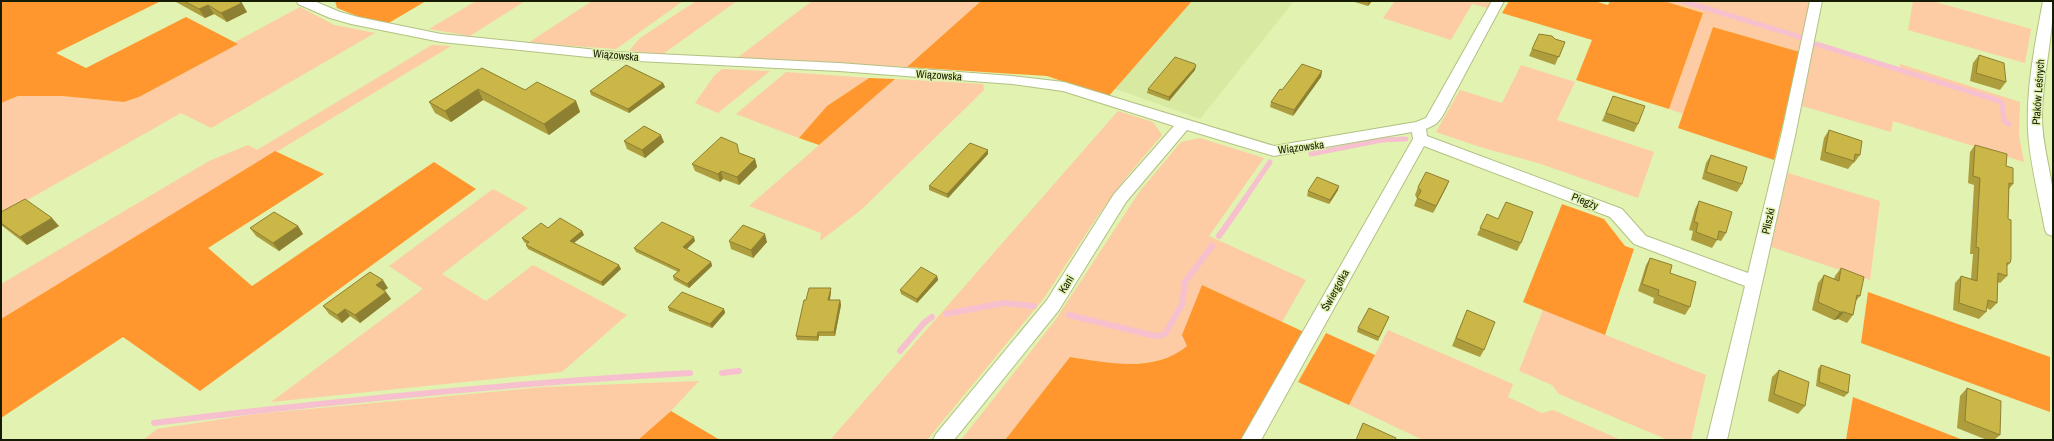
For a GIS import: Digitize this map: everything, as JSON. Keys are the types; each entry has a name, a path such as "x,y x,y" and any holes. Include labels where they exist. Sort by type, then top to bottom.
{"street":[{"name":"Wiązowska","path":"303,1 335,15 356,21 441,38 617,56 839,67 1012,80 1064,87 1274,151 1419,132 1435,117 1498,1"},
{"name":"Pliszki","path":"1717,440 1788,136 1816,1"},
{"name":"Ptaków Leśnych","path":"2049,1 2037,80 2035,117 2037,149 2053,230"},
{"name":"Kani","path":"943,440 1053,305 1120,198 1184,124"},
{"name":"Piegży","path":"1419,132 1616,213 1640,240 1753,282"},
{"name":"Świergotka","path":"1251,440 1419,132"}],"shaded area":[{"path":"1,1 161,1 56,53 86,68 186,17 238,44 139,97 124,102 62,96 18,96 1,103"},
{"path":"335,1 426,1 387,24 362,18 337,8"},
{"path":"476,1 525,1 470,36 429,29"},
{"path":"592,1 683,1 616,49 528,43"},
{"path":"696,1 737,1 663,54 629,51 640,38"},
{"path":"812,1 981,1 907,67 737,58"},
{"path":"981,1 1192,1 1108,97 1047,76 907,67"},
{"path":"1192,1 1294,1 1200,119 1113,88"},
{"path":"1395,1 1492,1 1488,8 1472,4 1451,40 1383,18"},
{"path":"1509,1 1594,1 1608,5 1610,1 1664,1 1703,13 1669,109 1576,80 1592,40 1502,13"},
{"path":"1664,1 1805,1 1811,3 1800,52 1713,27 1683,114 1669,109 1703,13"},
{"path":"1913,1 1932,1 2031,29 2025,63 1908,30"},
{"path":"300,7 334,25 375,33 211,128 181,113 1,215 1,103 18,96 62,96 124,102 139,97 237,44 235,42"},
{"path":"1713,27 1800,52 1774,160 1678,128"},
{"path":"1814,42 1900,68 1900,64 2020,102 2019,136 2024,162 1893,121 1891,132 1802,106"},
{"path":"432,45 451,46 1,319 1,284 209,161 248,145 257,150"},
{"path":"1521,65 1575,82 1557,120 1654,152 1638,198 1538,163 1480,147 1436,132 1460,90 1502,103"},
{"path":"722,69 770,71 718,113 695,103 714,76"},
{"path":"786,72 869,78 827,106 799,138 736,114"},
{"path":"869,78 895,79 819,145 799,138 827,106"},
{"path":"895,79 983,84 984,90 861,210 820,241 821,233 749,206"},
{"path":"1118,111 1153,122 1162,135 1124,180 1097,217 1044,298 927,440 830,440"},
{"path":"1200,138 1264,158 1209,236 1306,280 1282,322 1202,285 1187,346 1177,355 1152,362 1123,365 1070,357 1005,440 961,440 1054,322 1140,191 1181,142"},
{"path":"275,151 324,174 208,248 252,286 434,162 476,189 200,391 123,337 1,418 1,319"},
{"path":"1788,173 1880,201 1870,280 1771,247"},
{"path":"493,189 528,208 442,274 486,301 533,265 627,315 562,372 271,402 423,289 389,266"},
{"path":"1562,204 1604,219 1625,246 1634,249 1605,335 1523,302"},
{"path":"1202,285 1304,332 1242,440 1005,440 1070,357 1100,362 1131,364 1146,363 1161,360 1187,346 1182,335"},
{"path":"1868,292 2050,357 2050,412 1861,343"},
{"path":"1543,310 1706,375 1691,440 1668,440 1559,394 1552,385 1519,371"},
{"path":"1388,330 1513,384 1508,397 1542,413 1553,410 1621,440 1423,440 1349,405"},
{"path":"1326,333 1375,355 1349,405 1298,382"},
{"path":"699,381 671,411 638,440 143,440 157,429 256,414 545,387"},
{"path":"1853,397 1963,440 1846,440"},
{"path":"671,411 720,440 638,440"}],"building":[{"path":"184,1 238,1 242,3 221,13 208,5 199,9"},
{"path":"1539,34 1552,36 1555,39 1565,42 1559,57 1532,49"},
{"path":"1979,55 2004,63 2006,82 1976,73"},
{"path":"1175,57 1195,64 1196,66 1169,97 1148,89"},
{"path":"1302,64 1322,71 1294,110 1271,102 1280,89 1282,90"},
{"path":"626,65 663,83 628,109 590,91"},
{"path":"482,68 525,90 537,82 576,101 544,124 478,89 445,111 429,102"},
{"path":"1613,96 1645,106 1638,124 1606,113"},
{"path":"644,126 661,135 642,150 624,141"},
{"path":"1829,130 1862,141 1860,155 1855,154 1854,161 1825,152"},
{"path":"721,137 737,144 739,153 755,159 737,177 721,171 718,174 692,164"},
{"path":"970,143 988,150 947,194 929,186"},
{"path":"1975,145 2007,154 2006,166 2013,168 2013,184 2009,183 2008,219 2011,220 2011,259 2010,263 2007,263 2007,276 1998,273 1997,303 1988,300 1986,312 1959,303 1961,276 1977,281 1979,248 1976,247 1980,178 1973,176"},
{"path":"1711,155 1747,167 1742,184 1706,172"},
{"path":"1426,172 1449,181 1436,206 1417,198 1421,191 1418,187"},
{"path":"1317,177 1339,186 1330,200 1308,191"},
{"path":"25,199 52,218 20,237 1,223 1,212"},
{"path":"1699,201 1732,212 1726,233 1719,231 1717,240 1696,232 1698,223 1694,222"},
{"path":"1506,202 1533,212 1521,243 1480,228 1487,214 1498,219"},
{"path":"274,212 298,226 273,243 250,228"},
{"path":"560,218 582,231 570,241 619,265 601,282 526,245 529,242 522,238 541,223 548,228"},
{"path":"662,222 694,237 683,247 711,262 687,284 673,276 680,270 634,248"},
{"path":"743,225 765,234 751,250 729,241"},
{"path":"1650,258 1672,265 1670,273 1696,282 1690,307 1658,295 1659,290 1642,284"},
{"path":"921,267 937,276 917,299 900,290"},
{"path":"1841,268 1864,277 1860,296 1857,295 1853,315 1840,312 1818,302 1824,275 1839,281"},
{"path":"370,272 383,280 376,285 386,292 355,315 345,309 337,315 323,306"},
{"path":"809,288 831,288 828,300 840,300 834,332 818,332 817,337 796,336 804,300 806,300"},
{"path":"682,292 724,309 710,324 668,307"},
{"path":"1369,308 1389,317 1379,337 1358,328"},
{"path":"1467,310 1495,322 1484,350 1456,338"},
{"path":"1821,365 1850,375 1848,393 1819,382"},
{"path":"1779,370 1809,382 1805,406 1774,394"},
{"path":"1967,388 2001,401 2000,435 1965,421"},
{"path":"1363,423 1396,438 1395,440 1356,440"}],"waterway":[{"path":"1683,1 1800,37"},
{"path":"1816,44 2000,101 2002,103 2004,121 2009,124"},
{"path":"1311,154 1382,140 1406,139"},
{"path":"1244,200 1270,162"},
{"path":"1219,236 1245,199"},
{"path":"1069,315 1151,335 1159,336 1165,334 1182,304 1185,282 1212,246"},
{"path":"946,314 1003,303 1034,306"},
{"path":"900,351 925,322 932,317"},
{"path":"722,373 739,371"},
{"path":"154,423 288,407 489,387 690,373"}]}
